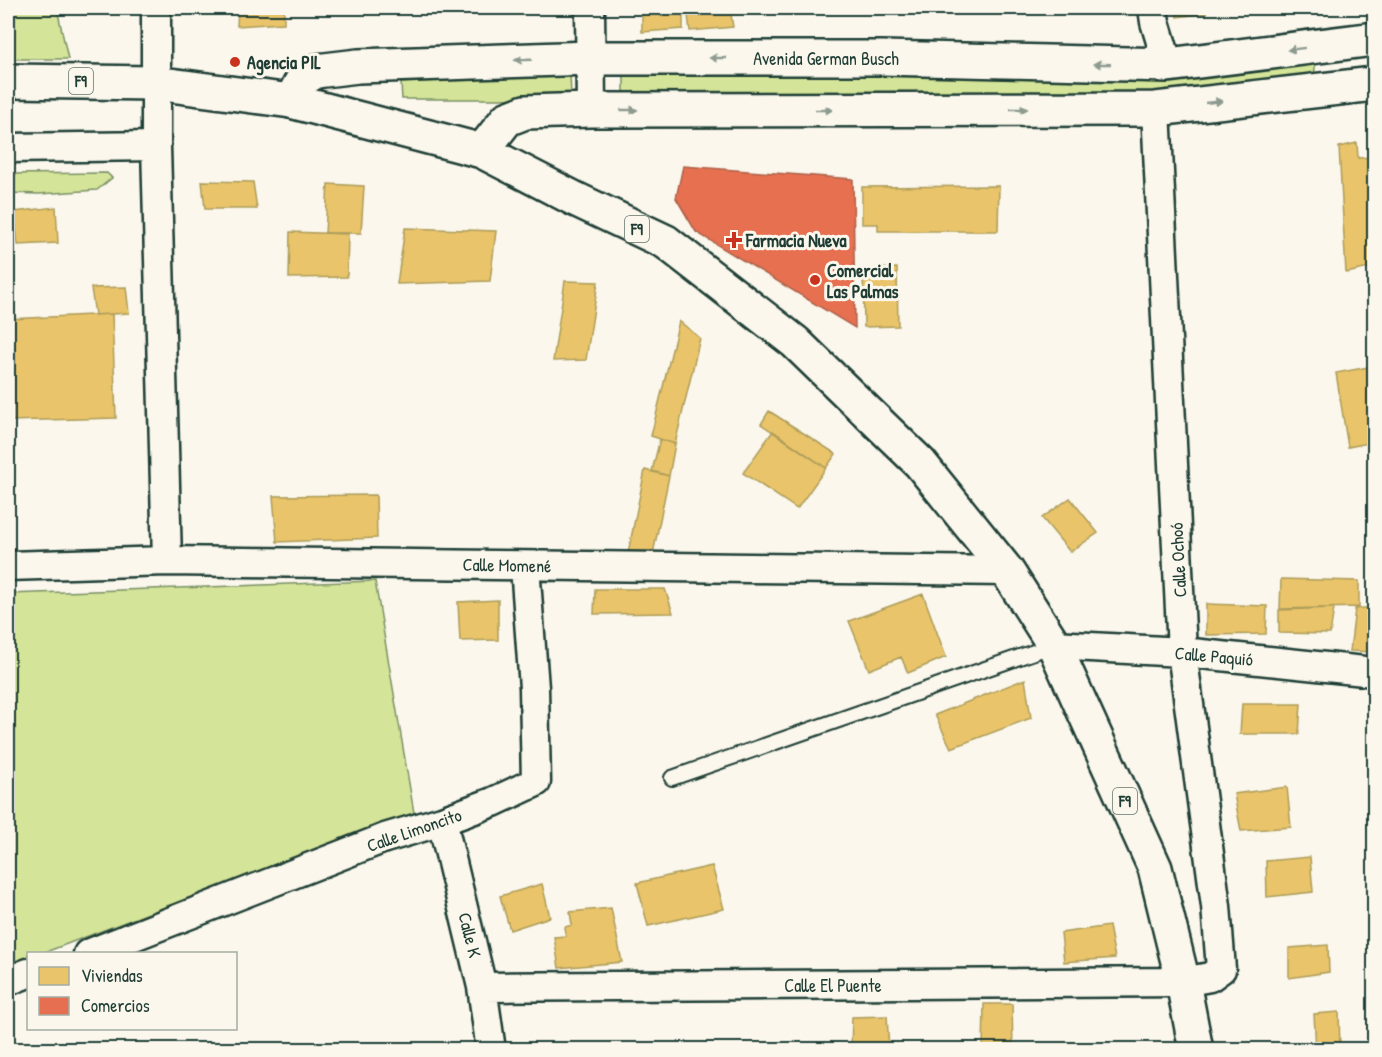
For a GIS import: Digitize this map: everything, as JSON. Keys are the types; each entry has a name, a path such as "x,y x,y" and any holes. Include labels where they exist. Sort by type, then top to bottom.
{"main road":[{"name":"Avenida German Busch","path":"291,100 303,80 316,71 358,66 591,58 882,58 1167,65 1374,39"},
{"path":"482,151 507,119 525,112 1156,109 1359,86 1341,43"},
{"name":"F9","path":"8,81 155,83 291,100 482,151 666,242 795,342 920,463 1007,571 1054,645 1155,868 1183,982 1196,1050"}],"street":[{"path":"156,8 156,146 167,561"},
{"path":"590,8 591,110"},
{"path":"1153,8 1167,65"},
{"name":"Calle Ochoó","path":"1156,109 1182,652 1216,906 1221,969 1210,977 1183,982"},
{"path":"8,148 156,146"},
{"name":"Calle Momené","path":"8,566 167,561 1007,571"},
{"name":"Calle Limoncito","path":"93,952 385,838 442,821 493,802 536,782 534,688 525,566"},
{"name":"Calle Paquió","path":"1054,645 1182,652 1374,672"},
{"name":"Calle K","path":"442,821 482,987 491,1050"},
{"path":"8,981 27,974"},
{"name":"Calle El Puente","path":"482,987 1183,982"}],"lane":[{"path":"672,778 1054,645"}],"green space":[{"path":"8,8 53,8 58,13 68,59 8,59"},
{"path":"1316,59 1314,77 1132,96 624,97 624,65"},
{"path":"570,73 571,96 402,99 401,83"},
{"path":"107,173 112,178 97,190 39,194 8,193 8,174"},
{"path":"375,581 414,813 46,952 27,952 27,959 8,967 8,594"}],"building: Viviendas":[{"path":"238,8 284,8 284,23 237,26"},
{"path":"642,8 683,8 683,29 642,32"},
{"path":"687,8 730,8 733,27 690,31"},
{"path":"1176,8 1207,8 1207,13 1177,17"},
{"path":"1357,143 1358,158 1373,157 1374,151 1374,267 1346,273 1339,147"},
{"path":"202,181 253,182 257,209 205,209"},
{"path":"328,184 364,186 361,233 325,233"},
{"path":"999,186 998,231 878,231 878,224 862,224 862,187"},
{"path":"56,207 58,243 18,245 14,212"},
{"path":"405,228 496,231 490,281 397,284"},
{"path":"290,232 348,234 347,277 289,278"},
{"path":"897,268 898,326 864,327 863,269"},
{"path":"565,281 598,282 586,360 553,361"},
{"path":"126,287 129,313 95,315 91,288"},
{"path":"112,314 116,418 8,421 8,319"},
{"path":"679,321 700,338 675,444 651,436"},
{"path":"1374,366 1374,442 1348,447 1336,373"},
{"path":"769,411 836,454 826,468 761,424"},
{"path":"773,431 826,468 797,509 743,473"},
{"path":"660,439 675,444 669,476 652,471"},
{"path":"645,470 669,476 653,554 628,553"},
{"path":"376,495 377,538 277,542 273,496"},
{"path":"1070,498 1098,533 1070,552 1042,518"},
{"path":"1281,579 1359,581 1359,607 1280,609"},
{"path":"595,589 665,589 673,613 594,614"},
{"path":"923,594 946,657 908,673 901,657 869,670 849,621"},
{"path":"498,600 498,640 460,641 458,602"},
{"path":"1206,604 1267,606 1266,634 1206,635"},
{"path":"1374,607 1374,652 1350,651 1355,609"},
{"path":"1334,608 1330,634 1279,633 1279,610"},
{"path":"1025,679 1031,718 951,748 935,715"},
{"path":"1242,704 1301,704 1299,734 1240,734"},
{"path":"1287,787 1291,827 1241,831 1234,794"},
{"path":"1310,857 1313,892 1267,897 1266,861"},
{"path":"712,866 724,909 648,926 637,883"},
{"path":"542,884 550,917 510,930 500,896"},
{"path":"611,908 622,962 559,968 554,937 566,936 565,927 572,925 570,912"},
{"path":"1109,926 1115,958 1064,962 1061,933"},
{"path":"1328,945 1329,972 1289,978 1289,948"},
{"path":"984,1004 1012,1004 1013,1050 983,1050"},
{"path":"1339,1012 1340,1050 1316,1050 1314,1014"},
{"path":"887,1016 889,1050 851,1050 852,1017"}],"building: Comercios":[{"name":"Comercial Las Palmas","path":"683,166 853,179 855,328 696,232 676,198"}],"place":[{"name":"Agencia PIL","path":"235,62"},
{"name":"Farmacia Nueva","path":"734,240"},
{"name":"Comercial Las Palmas","path":"815,280"}]}
